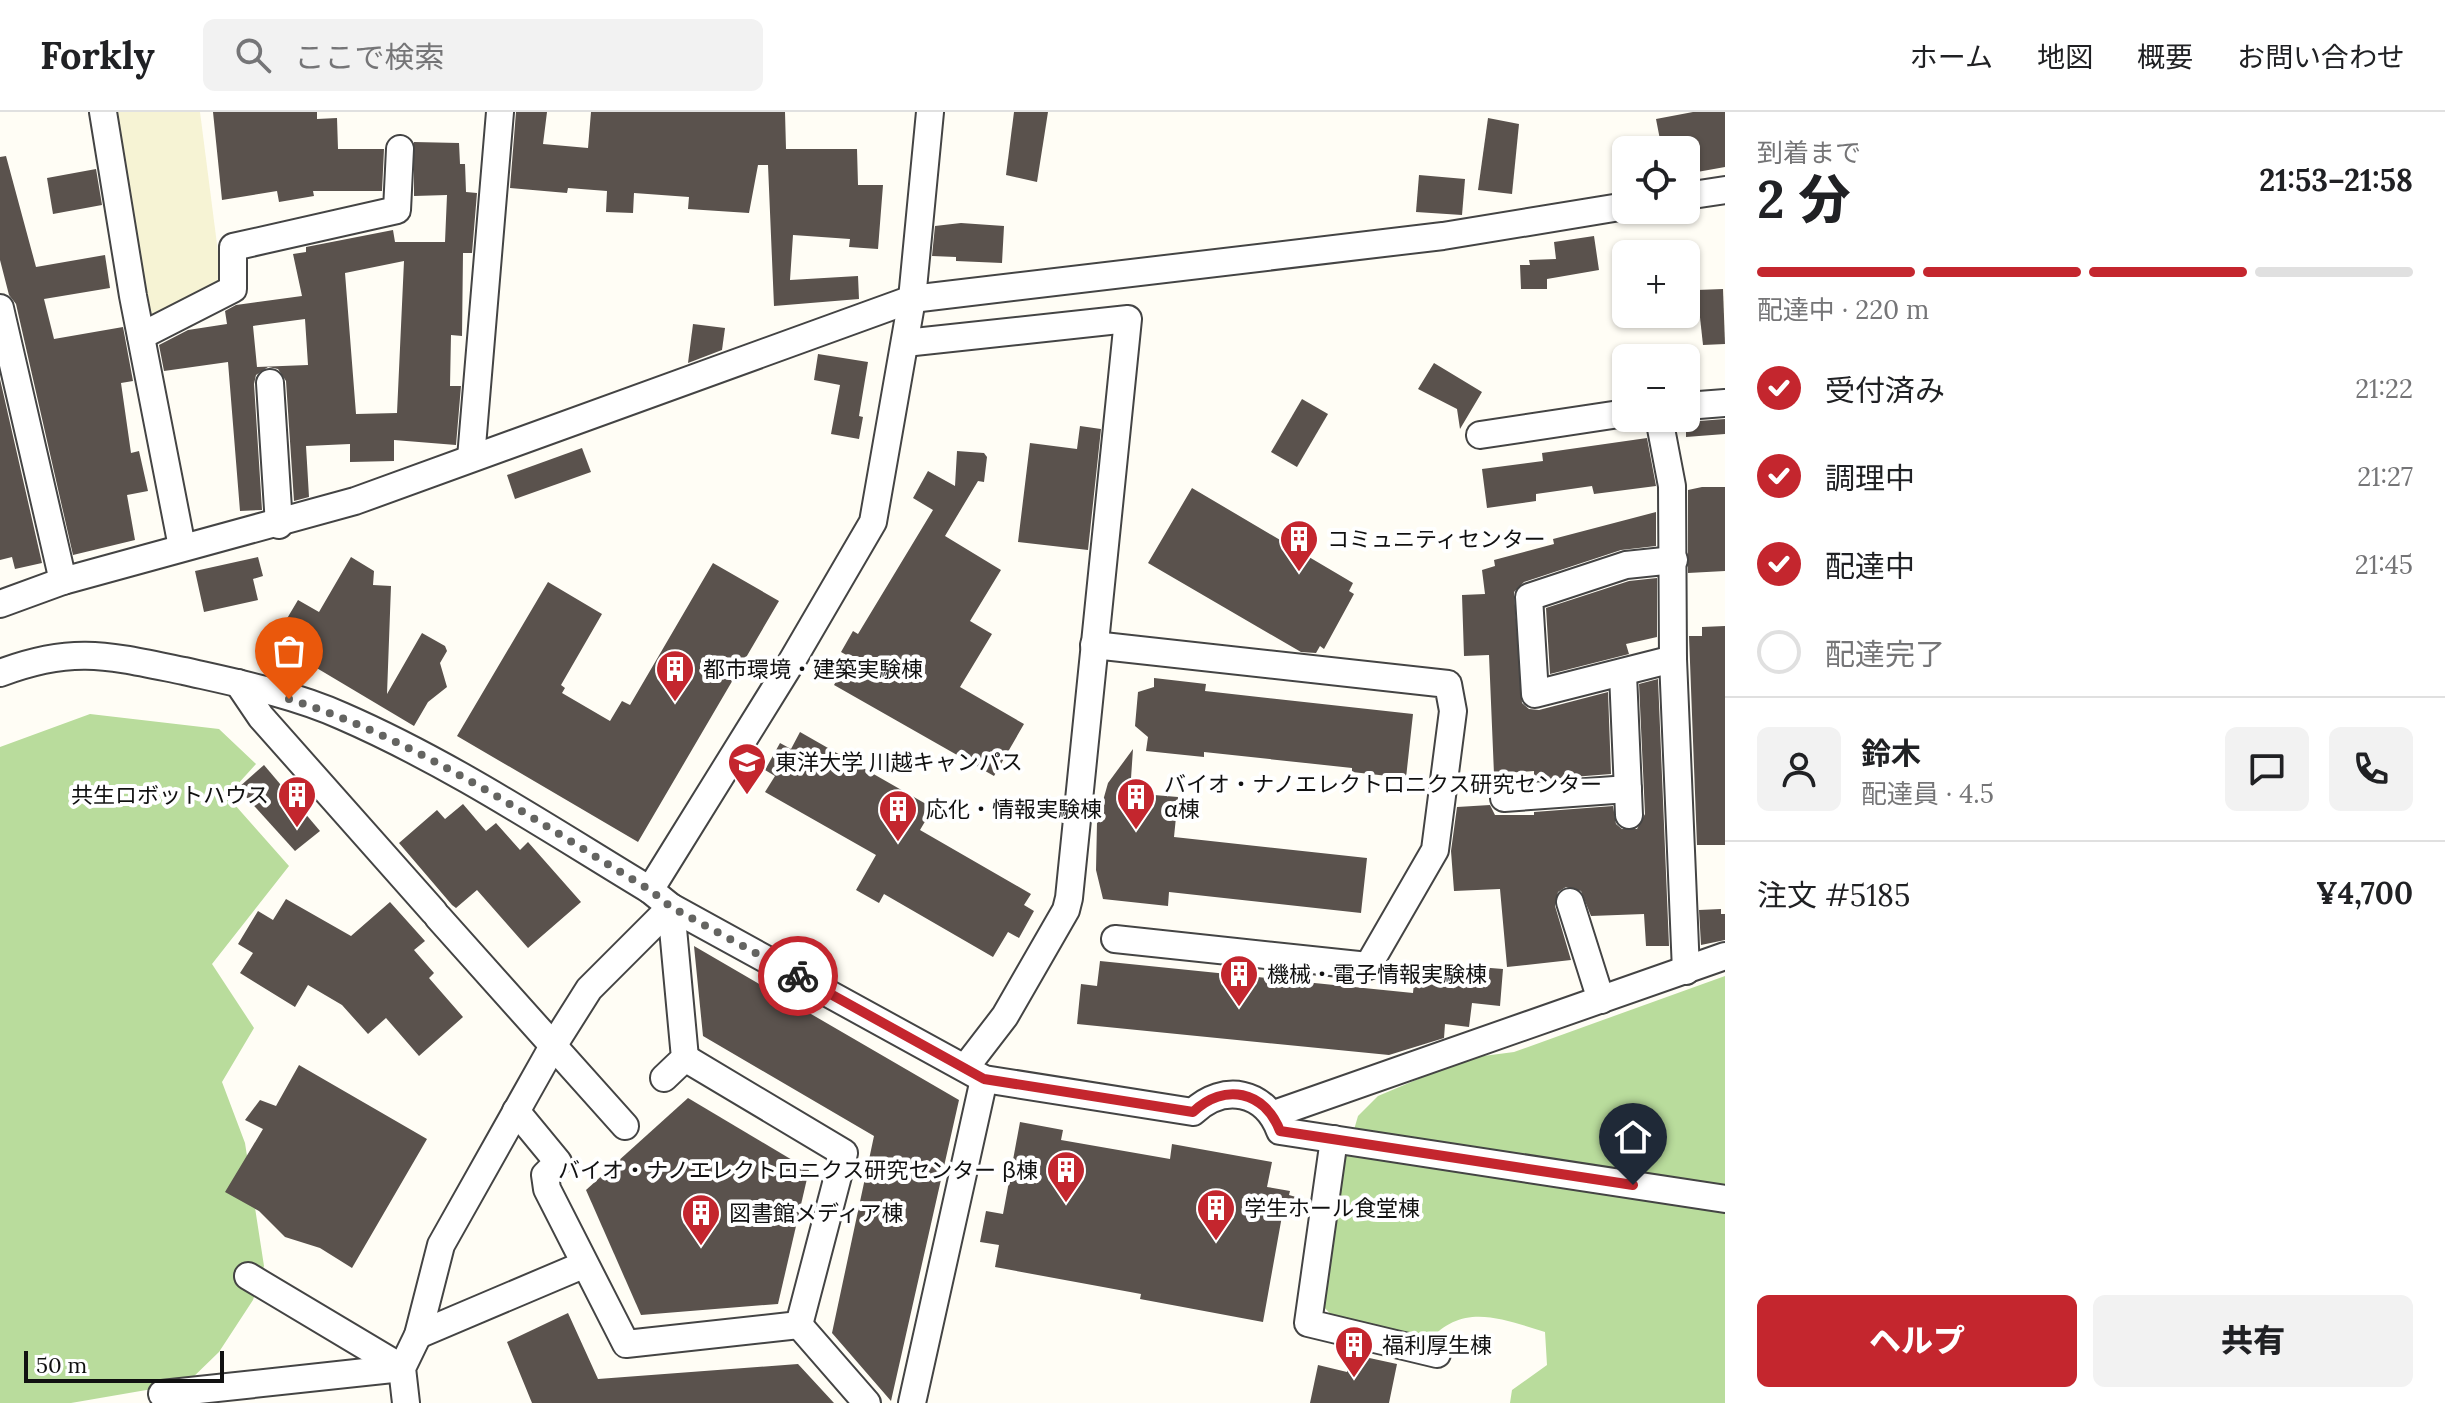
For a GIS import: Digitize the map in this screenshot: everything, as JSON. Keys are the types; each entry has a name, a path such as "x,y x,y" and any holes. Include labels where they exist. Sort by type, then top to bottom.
{"street":[{"path":"103,112 141,336 182,547"},
{"path":"471,458 500,112"},
{"path":"650,890 789,666 873,522 912,299 930,112"},
{"path":"141,336 233,289 233,247 397,210 400,149"},
{"path":"1700,194 1725,190"},
{"path":"0,604 63,581 182,547 279,525 912,299 1443,236 1612,208"},
{"path":"0,308 63,581"},
{"path":"905,343 1128,319 1066,910 974,1073 912,1403"},
{"path":"270,383 279,525"},
{"path":"1700,405 1725,403"},
{"path":"1480,435 1612,415"},
{"path":"1662,432 1672,486 1673,659 1686,971"},
{"path":"1673,659 1535,694 1529,597 1626,565 1674,560"},
{"path":"1094,645 1448,684 1453,711 1435,850 1368,966 1115,939"},
{"path":"0,673 33,660 91,653 238,683 340,715 445,766 650,890 671,907 974,1073 1193,1112 1207,1099 1238,1095 1257,1099 1274,1114 1280,1131 1725,1199"},
{"path":"1504,798 1628,802 1623,674"},
{"path":"238,683 261,717 625,1126"},
{"path":"1570,902 1601,1000"},
{"path":"406,1403 402,1368 418,1335 441,1245 553,1046 589,989 671,907"},
{"path":"671,907 685,1058"},
{"path":"1274,1114 1725,956"},
{"path":"664,1078 685,1058"},
{"path":"685,1058 844,1153 799,1325"},
{"path":"516,1111 558,1162 545,1175 547,1189 583,1265 626,1344 799,1325"},
{"path":"1334,1139 1308,1323 1437,1354"},
{"path":"418,1335 583,1265"},
{"path":"248,1276 402,1368"},
{"path":"799,1325 867,1403"},
{"path":"162,1394 402,1368"}],"shaded area":[{"path":"116,112 200,112 222,283 158,316 147,312"}],"green space":[{"path":"90,714 219,729 256,764 227,796 289,866 212,964 254,1028 222,1082 245,1143 264,1266 253,1300 219,1352 187,1383 71,1403 0,1403 0,747"},
{"path":"1725,976 1725,1403 1510,1403 1512,1390 1547,1365 1545,1332 1498,1319 1469,1317 1441,1329 1428,1342 1336,1320 1322,1305 1342,1171 1358,1116 1378,1096 1468,1058 1514,1052"}],"building":[{"path":"213,112 317,112 317,119 337,118 338,149 384,149 382,191 313,191 314,196 279,202 277,191 222,200"},
{"path":"516,112 547,112 543,144 588,148 591,112 785,112 786,149 857,149 858,185 883,185 878,249 849,247 850,239 793,235 790,280 858,276 859,299 774,306 768,165 758,165 749,213 688,209 689,197 634,193 633,213 606,212 607,191 568,188 567,193 510,188"},
{"path":"1014,112 1048,112 1037,182 1006,175"},
{"path":"1693,112 1725,112 1725,167 1700,171 1700,136 1659,136 1656,119"},
{"path":"1488,118 1519,124 1512,194 1478,190"},
{"path":"414,142 459,143 460,164 465,164 466,192 477,193 472,253 463,253 462,336 451,335 450,386 461,386 456,445 394,440 394,461 350,462 350,444 306,446 309,497 294,501 286,381 278,369 268,367 256,375 254,384 262,510 240,511 228,362 164,371 159,345 188,330 227,324 225,311 236,305 302,296 293,254 306,252 306,247 393,230 395,242 445,242 447,195 414,196","holes":["404,261 397,413 356,414 345,273","305,319 308,365 257,367 253,326"]},
{"path":"6,156 36,267 105,255 110,288 44,299 54,339 123,327 133,381 121,383 131,453 139,451 148,491 127,495 135,540 73,555 16,304 9,295 0,260 0,157"},
{"path":"96,169 102,205 53,214 47,178"},
{"path":"1419,175 1465,179 1462,215 1416,212"},
{"path":"961,223 1004,226 1002,263 956,261 956,257 932,256 935,226"},
{"path":"1594,236 1599,270 1547,279 1547,289 1521,289 1520,265 1530,265 1529,260 1556,259 1554,242"},
{"path":"1723,289 1725,344 1703,345 1700,290"},
{"path":"693,324 725,328 722,350 688,363"},
{"path":"818,354 868,362 859,416 863,417 859,439 831,434 840,385 814,380"},
{"path":"1434,363 1482,392 1460,429 1457,409 1418,389"},
{"path":"0,379 42,563 15,569 12,557 0,560"},
{"path":"1302,399 1328,414 1297,467 1271,452"},
{"path":"1725,419 1725,434 1686,437 1686,432 1700,432 1700,421"},
{"path":"1080,426 1101,429 1088,550 1018,542 1030,443 1077,449"},
{"path":"1647,438 1656,486 1594,494 1592,486 1536,494 1536,501 1487,508 1482,469 1543,461 1542,453"},
{"path":"582,448 591,472 515,499 507,475"},
{"path":"957,451 984,453 987,457 984,482 978,481 945,536 1001,570 970,621 992,634 960,687 1024,724 994,776 834,685 850,657 841,652 853,631 858,634 933,510 913,498 928,471 955,486"},
{"path":"1725,487 1725,571 1688,573 1688,490"},
{"name":"コミュニティセンター","path":"1192,488 1353,583 1349,591 1354,594 1324,649 1320,646 1316,653 1301,652 1148,563"},
{"path":"1656,512 1656,546 1621,550 1524,582 1514,592 1522,703 1529,709 1539,710 1608,692 1611,774 1534,780 1534,771 1494,774 1489,655 1464,656 1462,595 1485,594 1482,570 1495,566 1494,560 1554,544 1553,539"},
{"path":"258,557 263,576 253,579 258,600 204,612 195,571"},
{"path":"351,557 374,571 373,585 391,586 387,694 422,633 445,646 447,651 440,663 447,687 428,702 414,726 273,642 298,600 319,612"},
{"name":"都市環境・建築実験棟","path":"713,563 779,601 638,842 457,736 548,582 602,614 561,685 565,688 562,693 610,721 622,701 630,705"},
{"path":"1657,578 1657,637 1626,644 1629,654 1550,674 1546,608 1629,581"},
{"path":"1725,626 1725,845 1697,845 1689,636 1702,636 1702,627"},
{"path":"1154,678 1206,684 1205,691 1413,714 1406,778 1352,772 1352,768 1204,752 1204,757 1146,751 1148,737 1135,726 1138,692 1154,687"},
{"path":"1658,679 1669,946 1646,946 1644,914 1591,916 1581,891 1566,887 1558,892 1555,906 1571,960 1507,967 1500,889 1454,891 1451,851 1457,807 1490,805 1495,815 1534,815 1534,812 1613,806 1616,824 1622,829 1637,829 1645,814 1639,684"},
{"name":"応化・情報実験棟","path":"800,732 933,808 920,830 1031,894 1024,905 1034,911 1019,938 1008,932 993,957 884,894 879,903 856,890 876,855 765,792 775,776 765,770 780,743 791,749"},
{"path":"1133,749 1130,793 1178,797 1174,837 1367,858 1361,913 1169,892 1168,906 1103,899 1096,870 1097,822 1108,783"},
{"path":"264,765 320,831 295,851 238,788"},
{"path":"463,804 486,831 496,823 520,850 528,842 581,902 528,948 477,890 456,908 452,905 399,843 437,810 445,819"},
{"path":"286,899 351,936 390,902 425,941 414,950 434,973 429,978 463,1017 419,1056 386,1018 368,1034 342,1005 308,985 295,1007 240,973 253,953 238,944 258,911 273,920"},
{"path":"1721,909 1721,914 1725,914 1725,940 1701,945 1699,910"},
{"path":"694,946 959,1100 891,1401 832,1333 874,1136 703,1036"},
{"name":"機械・電子情報実験棟","path":"1100,961 1413,993 1416,962 1503,969 1500,1006 1472,1003 1469,1027 1445,1024 1444,1038 1389,1055 1077,1024 1081,984 1097,986"},
{"path":"299,1065 427,1139 352,1268 320,1248 285,1237 259,1211 225,1192 263,1129 245,1120 260,1100 276,1106"},
{"name":"図書館メディア棟","path":"688,1098 809,1170 778,1304 641,1315 586,1190"},
{"path":"1020,1122 1063,1130 1061,1140 1170,1159 1172,1144 1272,1162 1267,1187 1290,1191 1289,1195 1296,1197 1292,1218 1282,1216 1263,1322 1140,1299 1141,1294 995,1267 999,1245 980,1242 986,1211 1003,1214"},
{"path":"568,1313 598,1379 798,1364 834,1403 532,1403 507,1342"},
{"name":"福利厚生棟","path":"1351,1354 1397,1364 1389,1403 1310,1403 1318,1365 1347,1372"}],"way so far":[{"path":"289,699 340,715 445,766 650,890 671,907 798,976"}],"place":[{"name":"コミュニティセンター","path":"1299,573"},
{"name":"都市環境・建築実験棟","path":"675,703"},
{"name":"東洋大学 川越キャンパス","path":"747,796"},
{"name":"共生ロボットハウス","path":"297,829"},
{"name":"バイオ・ナノエレクトロニクス研究センター α棟","path":"1136,831"},
{"name":"応化・情報実験棟","path":"898,843"},
{"name":"機械・電子情報実験棟","path":"1239,1008"},
{"name":"バイオ・ナノエレクトロニクス研究センター β棟","path":"1066,1204"},
{"name":"学生ホール食堂棟","path":"1216,1242"},
{"name":"図書館メディア棟","path":"701,1247"},
{"name":"福利厚生棟","path":"1354,1379"}],"route":[{"path":"798,976 984,1079 1193,1112 1207,1099 1238,1095 1257,1099 1274,1114 1280,1131 1633,1185"}]}
